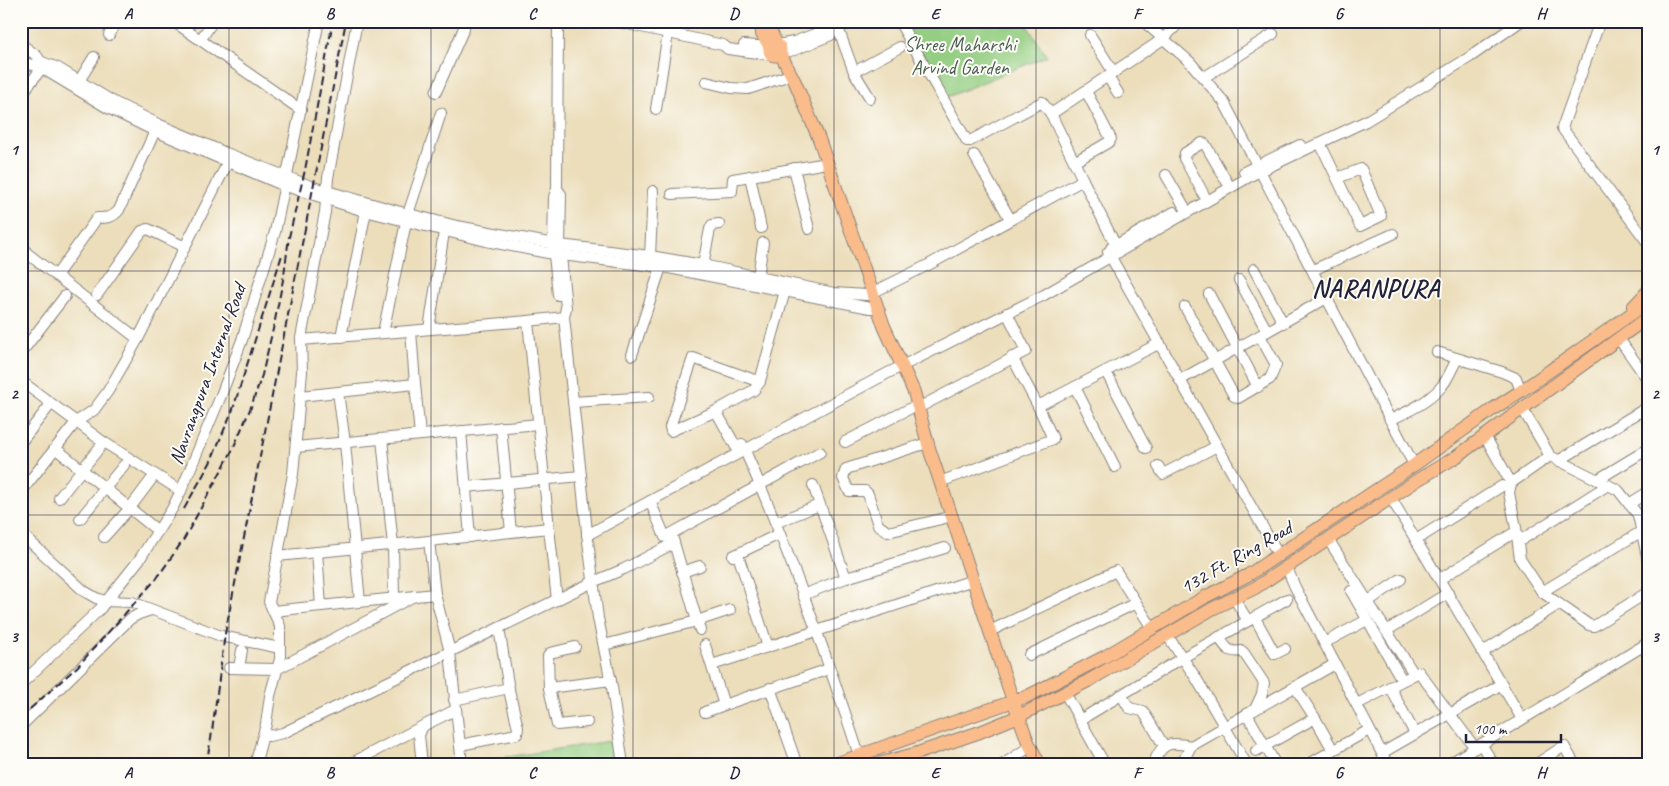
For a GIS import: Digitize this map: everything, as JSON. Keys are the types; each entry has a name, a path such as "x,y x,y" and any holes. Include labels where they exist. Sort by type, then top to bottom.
{"main road":[{"path":"761,21 762,34 775,50 795,82 819,139 869,294"},
{"path":"770,21 775,50 784,78 813,141 874,308 915,408 990,631 1015,717 1040,765"},
{"path":"1638,320 1648,291"},
{"path":"1638,320 1648,302"},
{"name":"132 Ft. Ring Road","path":"874,765 918,753 980,732 1015,717 1113,668 1167,635 1255,588 1456,457 1618,339 1638,320"},
{"name":"132 Ft. Ring Road","path":"832,765 1010,703 1082,669 1205,597 1248,576 1414,465 1493,409 1638,320"},
{"path":"915,408 921,445 967,582 988,652 1003,691 1010,703"},
{"path":"1015,717 1019,740 1033,765"}],"street":[{"path":"109,35 117,21"},
{"path":"173,21 301,110"},
{"path":"200,39 213,21"},
{"name":"Navrangpura Internal Road","path":"21,684 100,609 139,560 181,491 242,340 275,232 319,21"},
{"path":"255,765 280,659 280,626 269,602 288,508 296,447 302,372 301,340 357,21"},
{"path":"436,92 464,28 463,23 460,21"},
{"path":"558,21 557,189 554,196 557,249 566,308 564,317 593,582 624,765"},
{"path":"614,21 723,45 730,43 775,50 828,29 835,29 855,21"},
{"path":"899,21 967,141 1042,102 1051,114 1083,180 1113,251 1160,343 1279,556"},
{"path":"1143,21 1190,62 1224,102 1414,465"},
{"path":"1051,114 1163,39 1181,21"},
{"path":"587,531 741,446 1113,251 1259,168 1362,116 1466,52 1509,21"},
{"path":"898,364 1044,295 1184,206 1227,182 1320,143 1366,121 1470,57 1521,21"},
{"path":"1600,21 1562,128 1648,242"},
{"path":"835,29 854,72 870,98"},
{"path":"656,109 668,34"},
{"path":"1204,78 1273,34"},
{"path":"1090,35 1111,75 1118,93"},
{"path":"21,44 37,56 39,65 21,95"},
{"path":"854,72 900,47"},
{"path":"21,54 108,108 228,162 326,195 407,218 444,232 661,267 874,308"},
{"path":"79,81 94,56"},
{"path":"21,62 58,68 112,101 158,124 286,182"},
{"path":"706,82 731,88 748,89 784,78"},
{"path":"1074,162 1111,139 1086,90"},
{"path":"383,333 407,218 441,113"},
{"path":"56,276 97,218 106,218 116,214 119,210 155,130"},
{"path":"1204,195 1184,158 1185,153 1202,143 1205,144 1227,182"},
{"path":"1320,143 1360,226 1380,216 1361,168 1337,178"},
{"path":"974,155 1010,219"},
{"path":"21,492 76,422 94,410 108,391 138,339 228,162"},
{"path":"672,194 732,191 733,179 821,164"},
{"path":"794,168 810,230"},
{"path":"1166,175 1184,206"},
{"path":"750,176 761,228"},
{"path":"326,195 366,212 457,226 557,249 650,256 703,265 834,293 869,294 930,264 1083,180"},
{"path":"650,256 653,191"},
{"path":"342,337 366,212"},
{"path":"703,265 710,229 712,225 719,224"},
{"path":"97,295 142,230 148,229 185,247"},
{"path":"429,329 444,232"},
{"path":"1313,270 1393,234"},
{"path":"758,277 763,243"},
{"path":"21,262 25,250 138,339"},
{"path":"632,355 661,267"},
{"path":"1254,270 1283,323"},
{"path":"1185,307 1234,396 1238,398 1270,379 1276,365 1264,333 1239,280"},
{"path":"760,382 693,358 670,427 671,431 716,411 754,390 760,382 786,291"},
{"path":"1209,294 1258,387"},
{"path":"21,353 65,296"},
{"path":"1180,380 1327,298"},
{"path":"845,442 1026,351 1007,313"},
{"path":"301,340 564,317"},
{"path":"528,321 557,600"},
{"path":"411,331 420,435"},
{"path":"1618,339 1648,380"},
{"path":"1038,406 1160,343"},
{"path":"1437,352 1516,378 1521,391"},
{"path":"940,482 1053,439 1012,357"},
{"path":"1390,420 1433,396 1443,386 1457,359"},
{"path":"1106,372 1146,448"},
{"path":"21,381 102,441 181,491"},
{"path":"300,396 415,384"},
{"path":"1075,387 1115,467"},
{"path":"338,392 345,442 360,602"},
{"path":"573,402 649,397"},
{"path":"21,442 51,404"},
{"path":"1416,540 1506,484 1648,407"},
{"path":"1522,408 1554,459 1618,490 1638,515 1646,544 1648,561"},
{"path":"716,411 741,446 759,484 803,594 859,756"},
{"path":"296,447 538,424"},
{"path":"501,427 511,532"},
{"path":"461,431 470,537"},
{"path":"1485,436 1509,493 1520,559 1542,592 1589,625 1594,626 1648,592"},
{"path":"382,439 393,545 394,598"},
{"path":"921,445 846,469 843,478 849,491 865,491 868,494 878,525 888,532 945,518"},
{"path":"587,531 650,501 741,446"},
{"path":"1158,466 1163,474 1217,446"},
{"path":"59,498 100,447"},
{"path":"55,448 158,531"},
{"path":"1597,480 1648,449"},
{"path":"263,735 270,736 283,733 593,582 624,569 759,484 820,452"},
{"path":"80,519 124,465"},
{"path":"466,487 581,476"},
{"path":"104,537 130,508 151,480"},
{"path":"813,485 846,578"},
{"path":"1440,579 1608,485"},
{"path":"1629,504 1648,492"},
{"path":"1391,498 1522,719"},
{"path":"650,501 665,537 672,538"},
{"path":"780,521 819,506"},
{"path":"277,556 549,528"},
{"path":"1542,592 1642,530"},
{"path":"21,532 25,542 84,591 96,598 105,601 132,602 221,636 280,648"},
{"path":"768,647 735,556 779,534"},
{"path":"672,538 699,625"},
{"path":"1328,539 1414,674"},
{"path":"429,541 435,594 450,652 462,765"},
{"path":"803,594 846,578 945,548"},
{"path":"317,552 321,606"},
{"path":"682,572 700,566"},
{"path":"1287,568 1388,765"},
{"path":"990,631 1116,571 1152,628"},
{"path":"1367,602 1401,579"},
{"path":"712,665 967,582"},
{"path":"1351,591 1402,680"},
{"path":"1386,631 1448,593"},
{"path":"273,611 435,594"},
{"path":"242,650 234,668 278,669 414,596"},
{"path":"1234,598 1275,654 1285,649"},
{"path":"1080,720 1182,658 1287,599"},
{"path":"1029,655 1136,603"},
{"path":"1484,652 1560,604"},
{"path":"21,726 130,619 151,610"},
{"path":"604,645 699,625 730,610"},
{"path":"1324,643 1367,620"},
{"path":"460,745 517,734 518,728 499,628"},
{"path":"1167,635 1247,765"},
{"path":"1219,637 1233,652 1242,651 1244,653 1264,683 1262,694 1251,712 1261,749 1276,765"},
{"path":"1447,765 1648,643"},
{"path":"705,645 724,705"},
{"path":"575,647 550,653 547,660 549,688 557,725 587,722"},
{"path":"1181,765 1190,746 1335,664"},
{"path":"705,712 829,669"},
{"path":"1361,702 1419,672 1494,765"},
{"path":"549,688 610,680"},
{"path":"1382,753 1502,684"},
{"path":"1295,687 1334,750"},
{"path":"1390,687 1415,734"},
{"path":"348,765 423,726 455,705 509,688"},
{"path":"770,688 797,765"},
{"path":"1065,693 1105,765"},
{"path":"1122,696 1129,708 1143,711 1164,746"},
{"path":"1261,749 1315,718"},
{"path":"422,765 420,735 423,726"},
{"path":"1307,765 1370,730"},
{"path":"1153,765 1158,753 1164,746 1178,743 1190,746"},
{"path":"1535,765 1564,746 1575,765"},
{"path":"1002,765 1025,750"}],"green space":[{"name":"Shree Maharshi Arvind Garden","path":"898,21 1024,21 1047,56 947,97"},
{"path":"609,741 613,765 496,765 495,759"}],"railway":[{"path":"21,717 77,667 157,578 184,539 232,451 251,407 262,375 274,325 289,237 305,170 333,21"},
{"path":"206,765 225,634 346,21"},
{"path":"184,509 210,463 233,409 282,255"}],"district":[{"name":"NARANPURA","path":"1376,288"}]}
